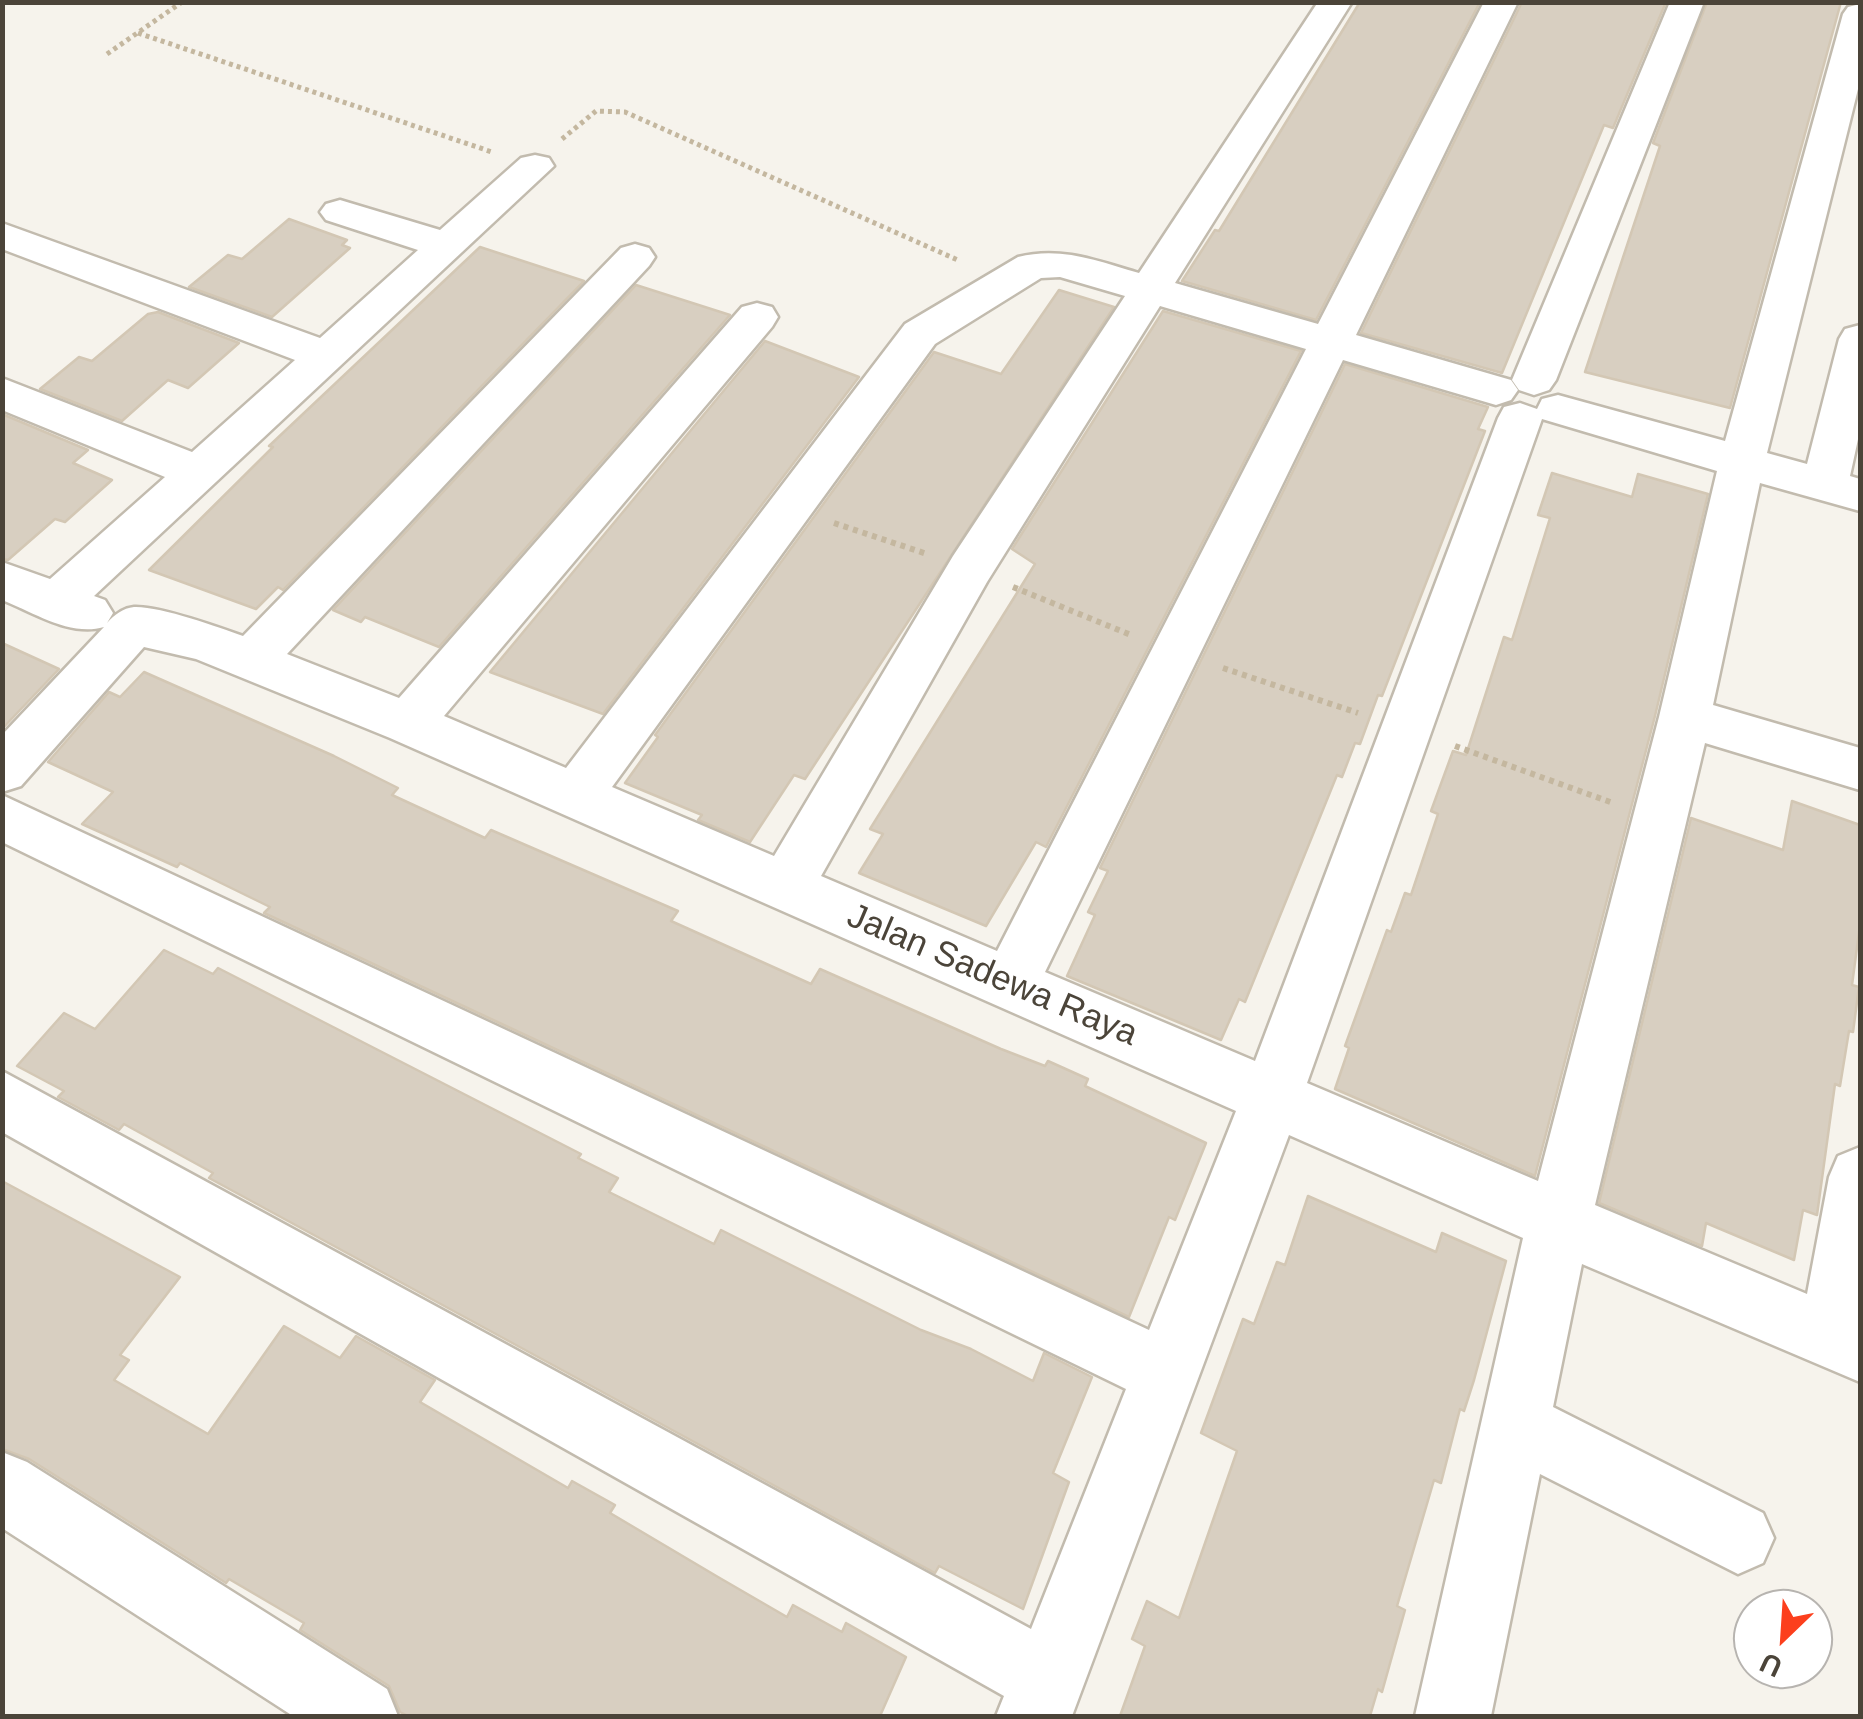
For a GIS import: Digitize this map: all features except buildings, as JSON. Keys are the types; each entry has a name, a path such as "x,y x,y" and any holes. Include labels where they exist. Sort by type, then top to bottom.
{"street":[{"path":"785,888 970,569 1335,2"},
{"path":"1010,983 1501,2"},
{"path":"2,1099 1041,1698 1273,1095 1527,399 1687,2"},
{"path":"1453,1716 1559,1222 1685,717 1742,462 1844,146 1860,14"},
{"path":"55,603 534,166"},
{"path":"340,212 448,246"},
{"path":"2,236 326,356"},
{"path":"252,659 636,257"},
{"path":"576,794 920,334 1032,266 1061,264 1843,490 1860,339"},
{"path":"408,723 757,317"},
{"path":"2,393 197,472"},
{"name":"Jalan Sadewa Raya","path":"2,580 55,603 134,626 163,630 252,659 408,723 1846,1343"},
{"path":"2,770 134,626"},
{"path":"1685,717 1860,768"},
{"path":"2,817 1168,1374"},
{"path":"1846,1343 1860,1177"},
{"path":"1518,1426 1738,1538"},
{"path":"2,1487 360,1716"}],"path":[{"path":"107,54 182,2"},
{"path":"138,33 534,166 591,110 626,112 1006,282"},
{"path":"791,508 970,569 1175,653 1407,729 1659,820"}]}
